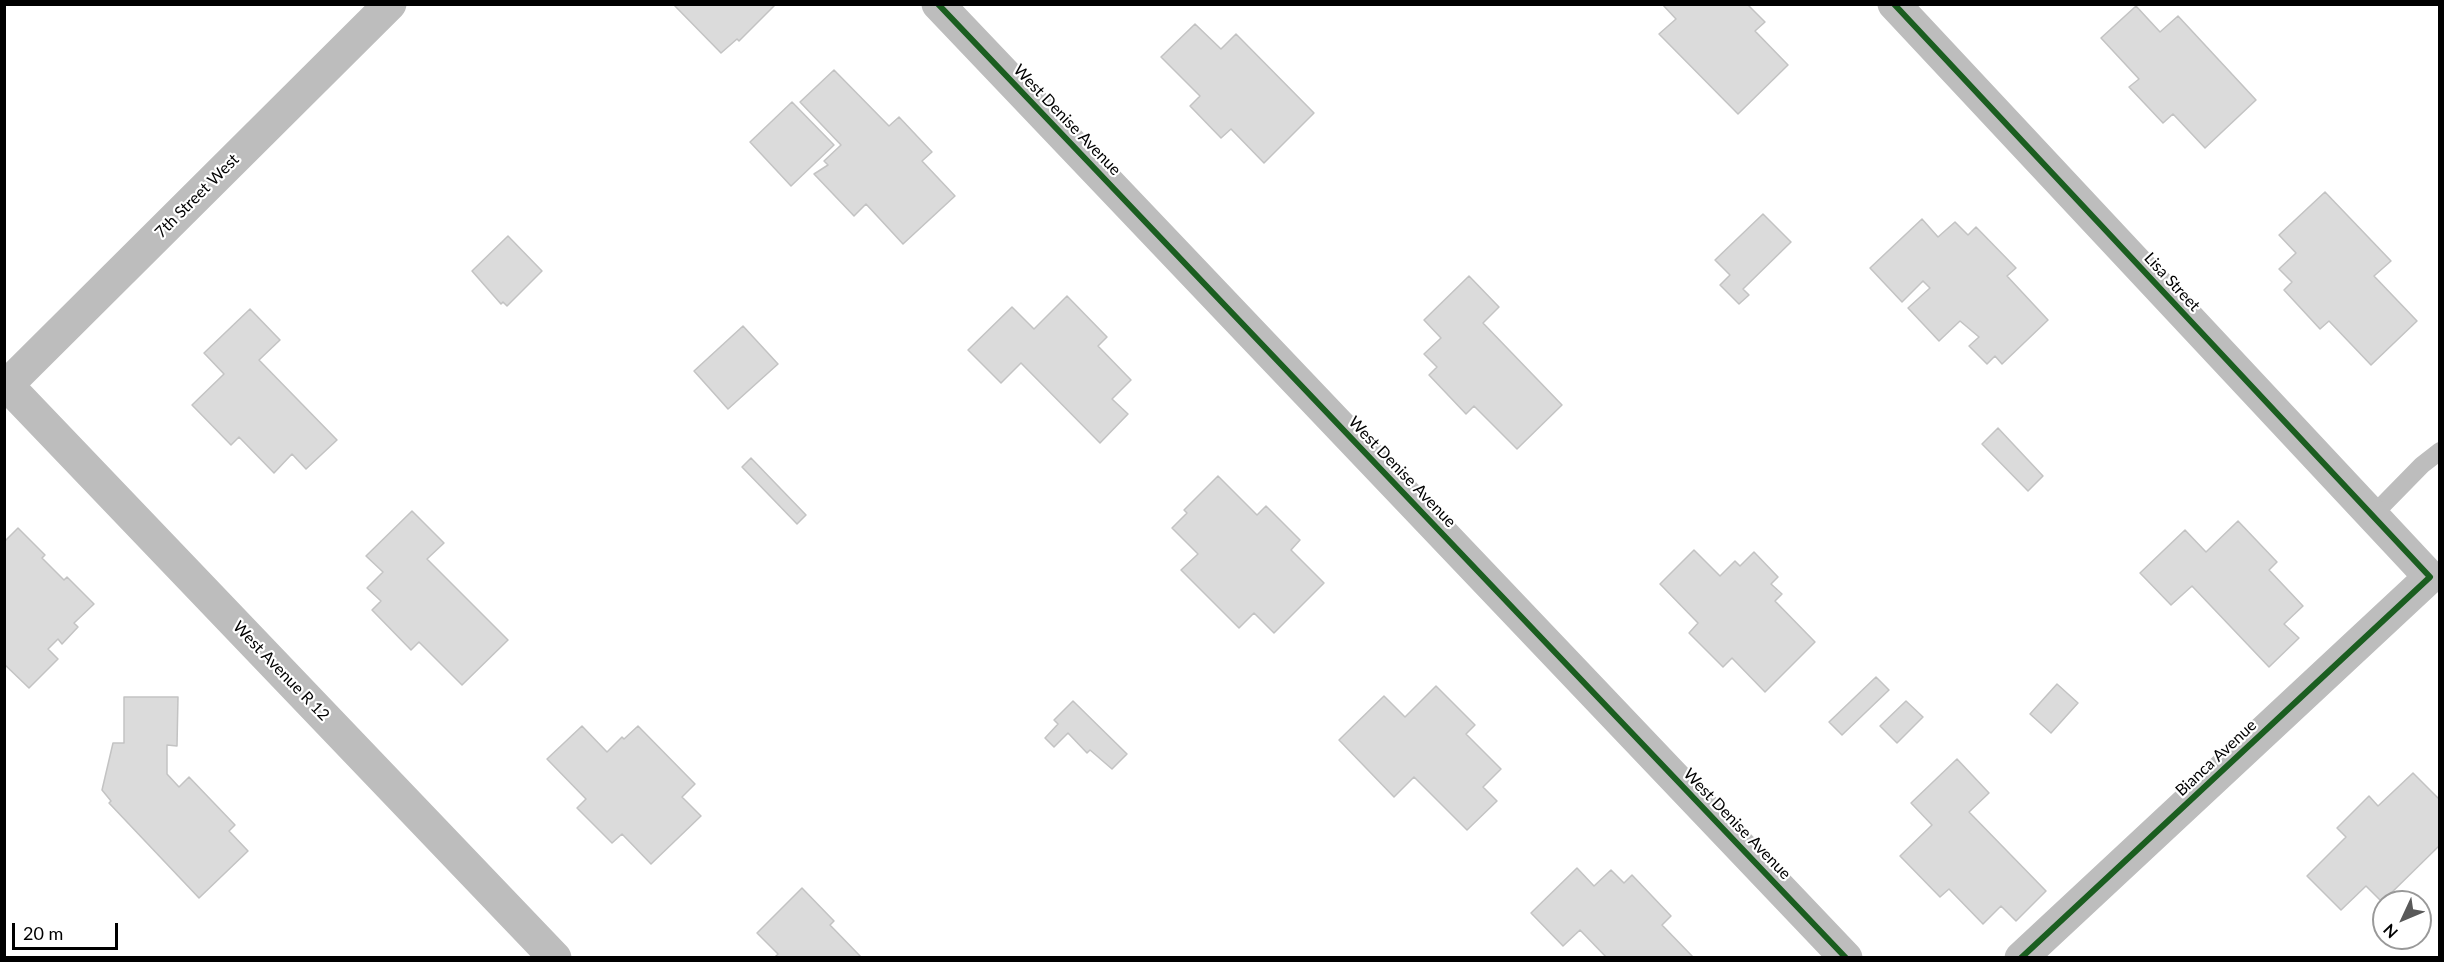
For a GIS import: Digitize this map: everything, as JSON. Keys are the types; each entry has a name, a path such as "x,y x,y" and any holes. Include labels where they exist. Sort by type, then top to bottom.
{"street":[{"name":"7th Street West","path":"5,385 390,4"},
{"name":"West Denise Avenue","path":"938,4 1846,957"},
{"name":"Lisa Street","path":"1894,4 2372,516 2435,577"},
{"name":"West Avenue R 12","path":"5,385 555,957"},
{"name":"Bianca Avenue","path":"2021,957 2435,577"}],"lane":[{"path":"2372,516 2439,451"}],"building":[{"path":"673,4 776,4 739,41 737,39 721,53"},
{"path":"1662,4 1747,4 1765,22 1755,31 1788,65 1738,114 1659,34 1676,19"},
{"path":"2136,6 2160,32 2178,16 2256,100 2205,148 2173,114 2163,123 2129,87 2139,79 2101,38"},
{"path":"1195,24 1221,49 1236,34 1314,113 1264,163 1231,129 1221,138 1190,106 1200,96 1161,57"},
{"path":"834,70 889,126 899,117 932,152 922,161 955,196 903,244 866,204 854,216 814,174 828,165 824,161 841,145 800,102"},
{"path":"792,102 834,145 791,186 750,142"},
{"path":"2325,192 2391,261 2374,276 2417,321 2371,365 2329,321 2320,329 2284,290 2292,282 2279,269 2296,253 2279,235"},
{"path":"1763,214 1791,242 1743,289 1749,295 1739,304 1720,285 1730,275 1715,260"},
{"path":"1922,219 1938,237 1955,222 1968,235 1976,227 2016,268 2007,276 2048,320 2002,364 1995,356 1987,364 1969,346 1979,337 1960,321 1939,341 1908,308 1930,288 1923,281 1902,302 1870,268"},
{"path":"508,236 542,271 507,306 503,302 501,304 472,271"},
{"path":"1469,276 1499,307 1483,323 1562,405 1517,449 1474,406 1466,414 1429,375 1437,367 1424,354 1441,338 1424,320"},
{"path":"1067,296 1107,337 1098,346 1131,380 1112,399 1128,414 1100,443 1021,363 1001,383 968,350 1012,307 1034,329"},
{"path":"250,309 280,340 259,360 337,440 306,469 292,454 274,473 239,437 231,445 192,405 224,374 204,353"},
{"path":"743,326 778,364 728,409 694,371"},
{"path":"1998,428 2043,476 2028,491 1982,444"},
{"path":"751,458 806,515 797,524 742,467"},
{"path":"1218,476 1257,515 1266,506 1300,540 1291,550 1324,583 1274,633 1254,613 1239,628 1181,570 1198,554 1172,528 1187,513 1184,510"},
{"path":"412,511 444,543 427,559 508,640 462,685 419,642 411,650 372,610 381,601 367,588 383,572 366,556"},
{"path":"2238,521 2277,562 2269,570 2303,606 2284,624 2299,638 2269,667 2192,586 2171,605 2140,573 2185,530 2206,552"},
{"path":"18,528 45,555 42,558 64,580 67,577 94,604 74,623 78,627 62,644 58,639 48,649 58,659 29,688 4,664 4,542"},
{"path":"1694,550 1720,576 1735,561 1740,566 1754,552 1778,577 1771,584 1782,594 1775,601 1815,642 1765,692 1732,658 1723,667 1689,633 1698,623 1660,584"},
{"path":"1876,677 1889,690 1842,735 1829,722"},
{"path":"2057,684 2078,703 2051,733 2030,714"},
{"path":"1436,686 1475,725 1466,734 1501,769 1483,787 1497,801 1467,830 1414,777 1394,797 1339,740 1384,696 1405,717"},
{"path":"124,697 178,697 177,746 167,745 167,774 179,787 189,777 235,825 229,831 248,851 199,898 109,803 111,801 102,790 113,743 124,743"},
{"path":"1073,701 1127,754 1112,769 1090,750 1087,753 1068,733 1054,747 1045,738 1058,724 1054,720"},
{"path":"1906,701 1923,717 1897,743 1880,726"},
{"path":"582,726 607,752 622,737 624,739 638,726 695,784 682,797 701,816 651,864 622,834 612,843 577,808 586,799 547,759"},
{"path":"1957,759 1989,793 1969,812 2046,891 2016,921 2001,906 1983,924 1949,889 1940,897 1900,856 1932,825 1911,803"},
{"path":"2413,773 2440,800 2440,845 2394,890 2372,890 2372,892 2366,886 2341,910 2307,876 2346,837 2337,828 2369,796 2378,806"},
{"path":"1577,868 1594,886 1611,870 1624,883 1632,875 1671,916 1662,925 1694,958 1607,958 1580,930 1563,946 1531,913"},
{"path":"802,888 834,921 830,925 862,958 774,958 778,954 757,933"}],"cycle path":[{"path":"938,4 1846,958"},
{"path":"1894,4 2430,577 2021,958"}]}
